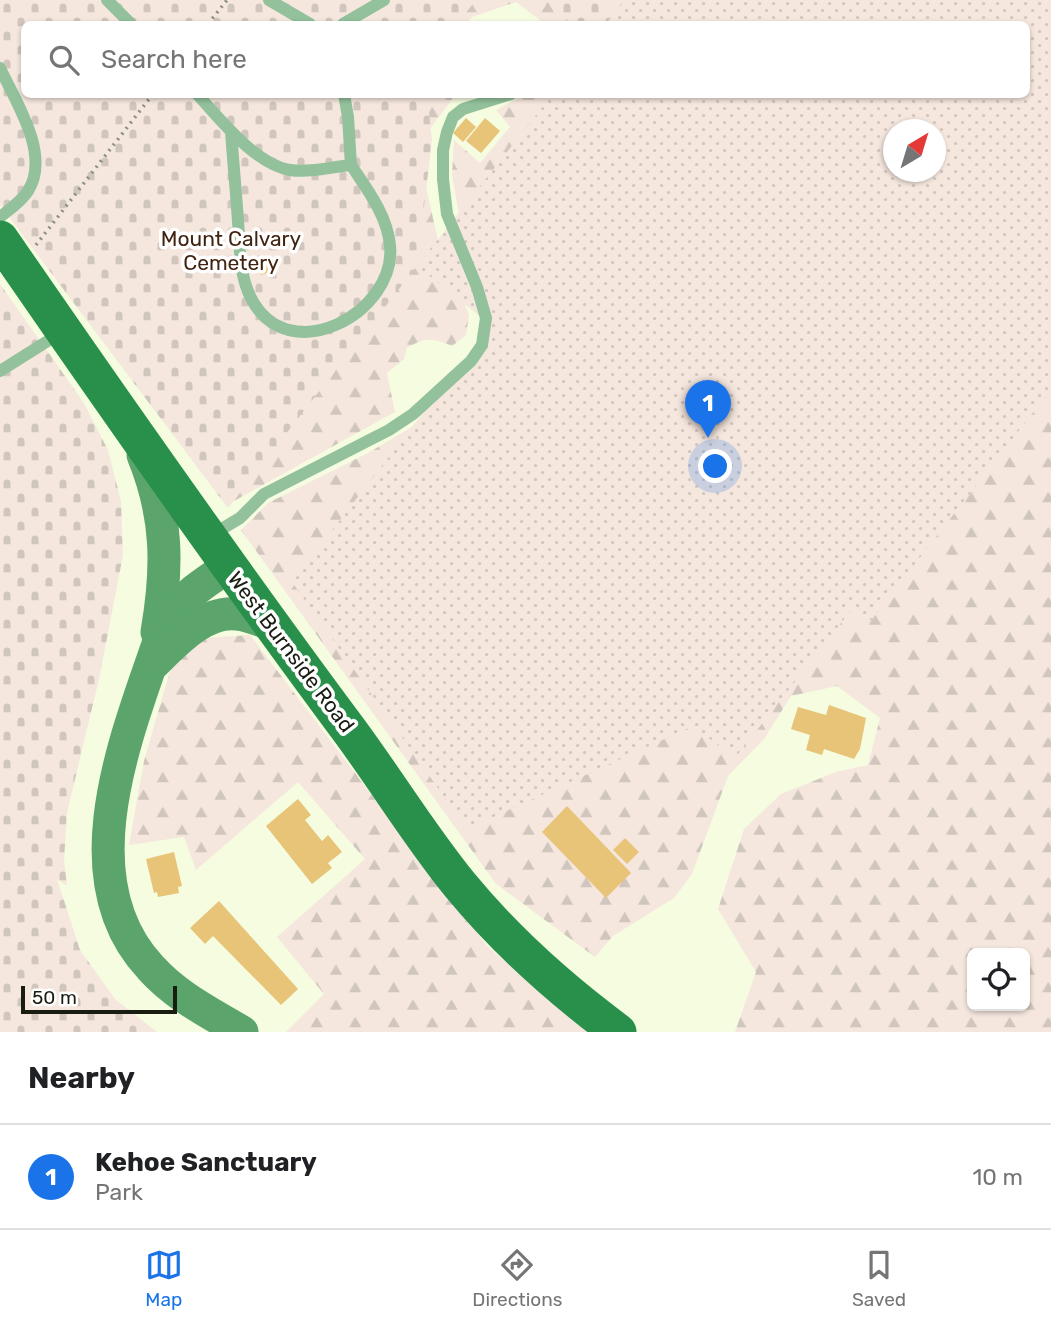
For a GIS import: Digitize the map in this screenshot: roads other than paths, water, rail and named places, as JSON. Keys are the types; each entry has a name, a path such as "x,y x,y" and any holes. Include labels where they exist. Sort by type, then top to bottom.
{"main road":[{"name":"West Burnside Road","path":"9,253 218,552 458,883 521,953 618,1032"},
{"path":"132,431 149,471 164,531 162,605 151,666"},
{"path":"218,552 192,592 166,621 114,790 108,850 116,907 139,954 176,992 242,1032"},
{"path":"151,666 186,634 214,618 239,614 270,624"}],"lane":[{"path":"107,0 128,21"},
{"path":"269,0 305,21"},
{"path":"348,21 384,0"},
{"path":"0,68 35,144 36,170 29,189 18,203 0,217"},
{"path":"201,98 231,131 274,165 299,171 351,165"},
{"path":"231,131 242,277 255,307 266,318 296,331 319,332 343,321 374,294 384,277 390,246 385,221 351,165 345,98"},
{"path":"218,552 240,518 264,494 389,430 413,414 471,361 482,345 486,318 477,287 447,214 443,150 453,117 463,109 498,98"},
{"path":"0,371 64,331"}],"place":[{"name":"Kehoe Sanctuary","path":"708,438"}],"park label":[{"name":"Mount Calvary Cemetery","path":"231,251"}]}
